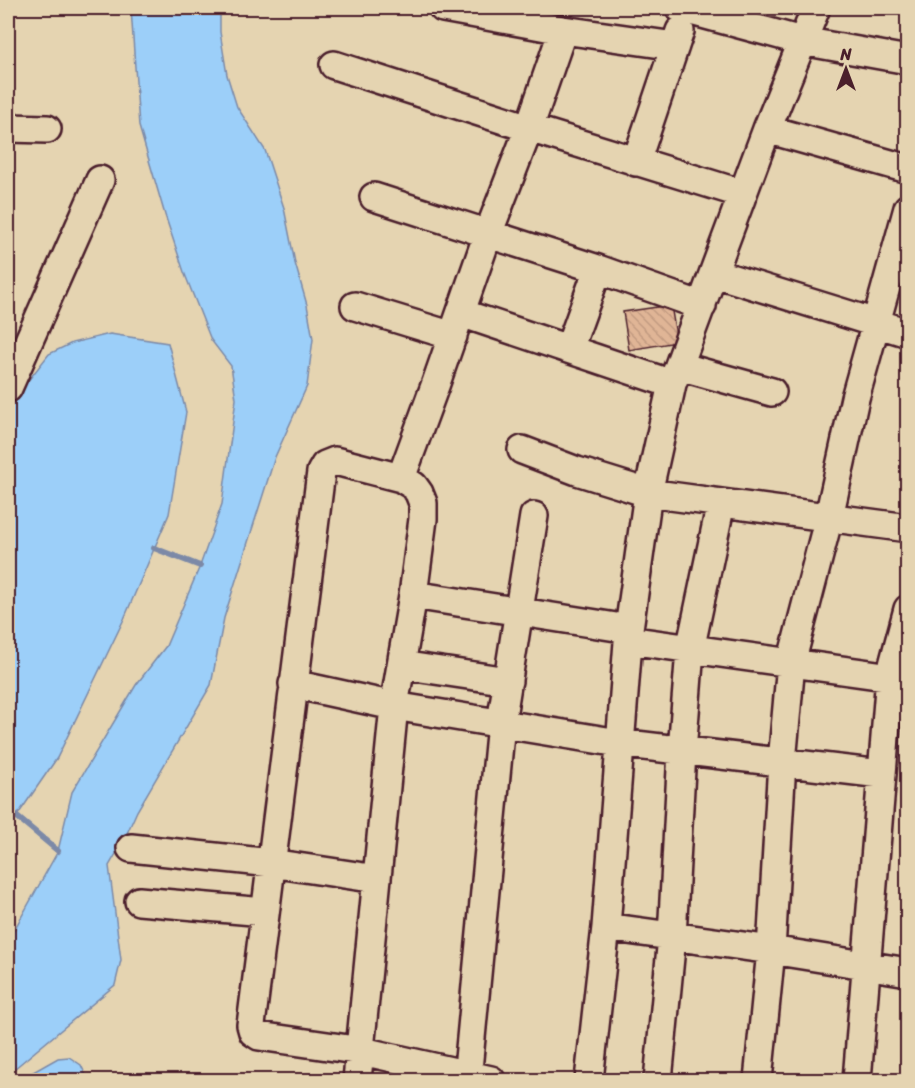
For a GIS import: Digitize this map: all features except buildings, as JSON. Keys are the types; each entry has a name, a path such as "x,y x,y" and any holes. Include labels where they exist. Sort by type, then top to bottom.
{"street":[{"path":"443,8 563,30 675,46"},
{"path":"591,1080 606,927 629,635 648,493 676,375 767,129 816,8"},
{"path":"636,162 675,46 684,9 802,41 908,60"},
{"path":"400,478 563,30"},
{"path":"334,65 743,194"},
{"path":"8,128 47,129"},
{"path":"767,129 908,169"},
{"path":"8,388 100,180"},
{"path":"374,197 598,269 702,306"},
{"path":"758,1080 771,950 782,762 791,663 829,517 855,398 877,323 902,256 908,208"},
{"path":"570,349 598,269"},
{"path":"714,273 908,333"},
{"path":"355,306 570,349 676,375 772,392"},
{"path":"522,450 577,471 648,493 908,528"},
{"path":"357,1080 362,1051 394,706 413,595 423,503 414,486 400,478 335,461 325,465 321,472 251,1025 253,1032 259,1036 362,1051 475,1079 501,723 534,516"},
{"path":"658,1080 672,937 690,650 722,503"},
{"path":"413,595 520,612 690,650 899,678"},
{"path":"857,1080 881,774 899,678 908,609"},
{"path":"401,664 508,681"},
{"path":"293,684 394,706 619,743 881,774"},
{"path":"131,848 271,862 377,879"},
{"path":"139,901 265,912"},
{"path":"606,927 908,972"}],"water":[{"path":"131,8 220,8 220,32 227,75 237,107 265,150 284,208 313,339 307,386 275,457 224,618 211,685 137,811 109,866 121,960 115,985 8,1074 8,941 58,851 72,792 136,685 166,646 200,566 222,504 236,399 231,366 211,340 184,272 139,126"},
{"path":"110,334 168,343 186,412 169,514 124,619 57,758 8,829 9,405 49,354 72,343"},
{"path":"69,1057 81,1065 88,1080 19,1080 58,1058"}],"waterway":[{"path":"154,548 200,566"},
{"path":"16,816 58,851"}]}
